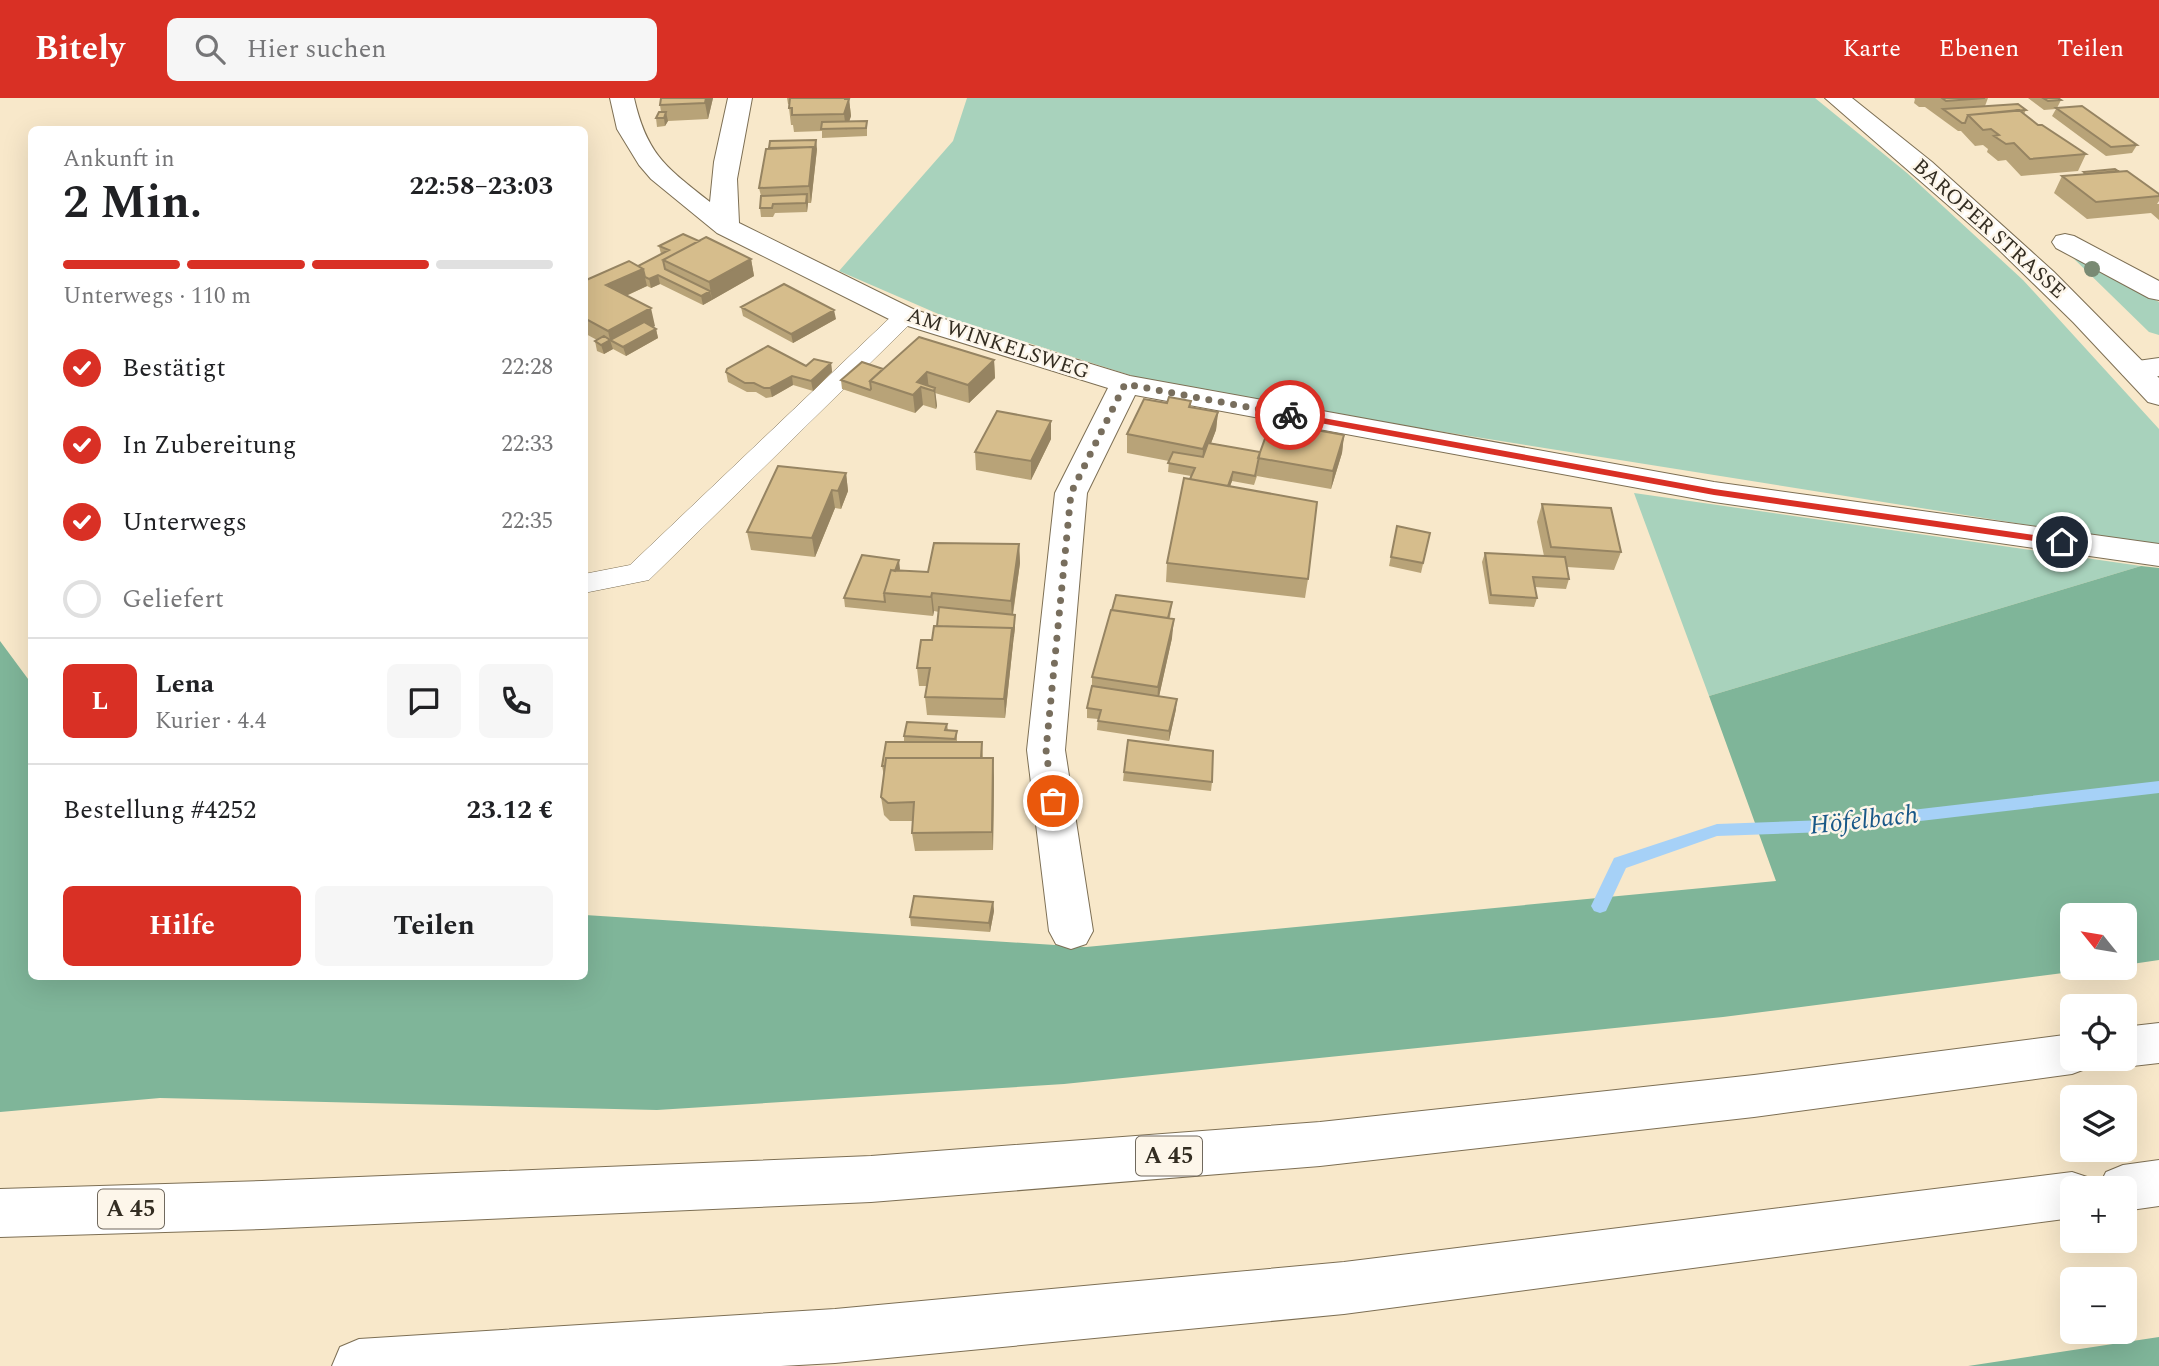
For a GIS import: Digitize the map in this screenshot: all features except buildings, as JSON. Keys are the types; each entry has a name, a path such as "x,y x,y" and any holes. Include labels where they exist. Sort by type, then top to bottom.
{"main road":[{"name":"AM WINKELSWEG","path":"622,98 629,130 648,160 677,188 726,227 905,316 1125,384 1714,492 2159,555"},
{"path":"726,227 722,204 723,183 740,98"},
{"name":"BAROPER STRASSE","path":"1837,98 1962,199 2147,368 2159,396"},
{"name":"BAROPER STRASSE","path":"2065,242 2159,292"},
{"path":"1071,931 1046,750 1071,493 1125,384"},
{"path":"2137,1046 2159,1043"},
{"name":"A 45","path":"0,1213 289,1204 871,1179 1320,1144 1754,1096 2060,1056"},
{"path":"2137,1186 2159,1183"},
{"path":"359,1366 835,1336 1330,1289 2060,1197"}],"lane":[{"path":"588,583 639,573 905,316"}],"green space":[{"path":"967,98 1815,98 1907,173 2023,280 2159,429 2159,546 1394,424 1136,377 943,316 839,271 953,141"},
{"path":"2069,254 2159,302 2159,335 2149,332"},
{"path":"1634,493 2141,566 1709,696"},
{"path":"2141,566 2159,568 2159,960 2137,963 2137,903 2060,903 2060,973 1723,1017 1064,1084 657,1110 160,1098 0,1112 0,641 28,679 28,980 588,980 588,915 1086,947 1776,881 1709,696"},
{"path":"2159,1337 2159,1366 1968,1366 2113,1344 2137,1344 2137,1340"}],"waterway":[{"name":"Höfelbach","path":"1600,906 1620,863 1717,830 1826,826 2159,787"}],"way so far":[{"path":"1053,801 1046,750 1071,493 1125,384 1290,415"}],"route":[{"path":"1290,415 1714,492 2062,542"}]}
